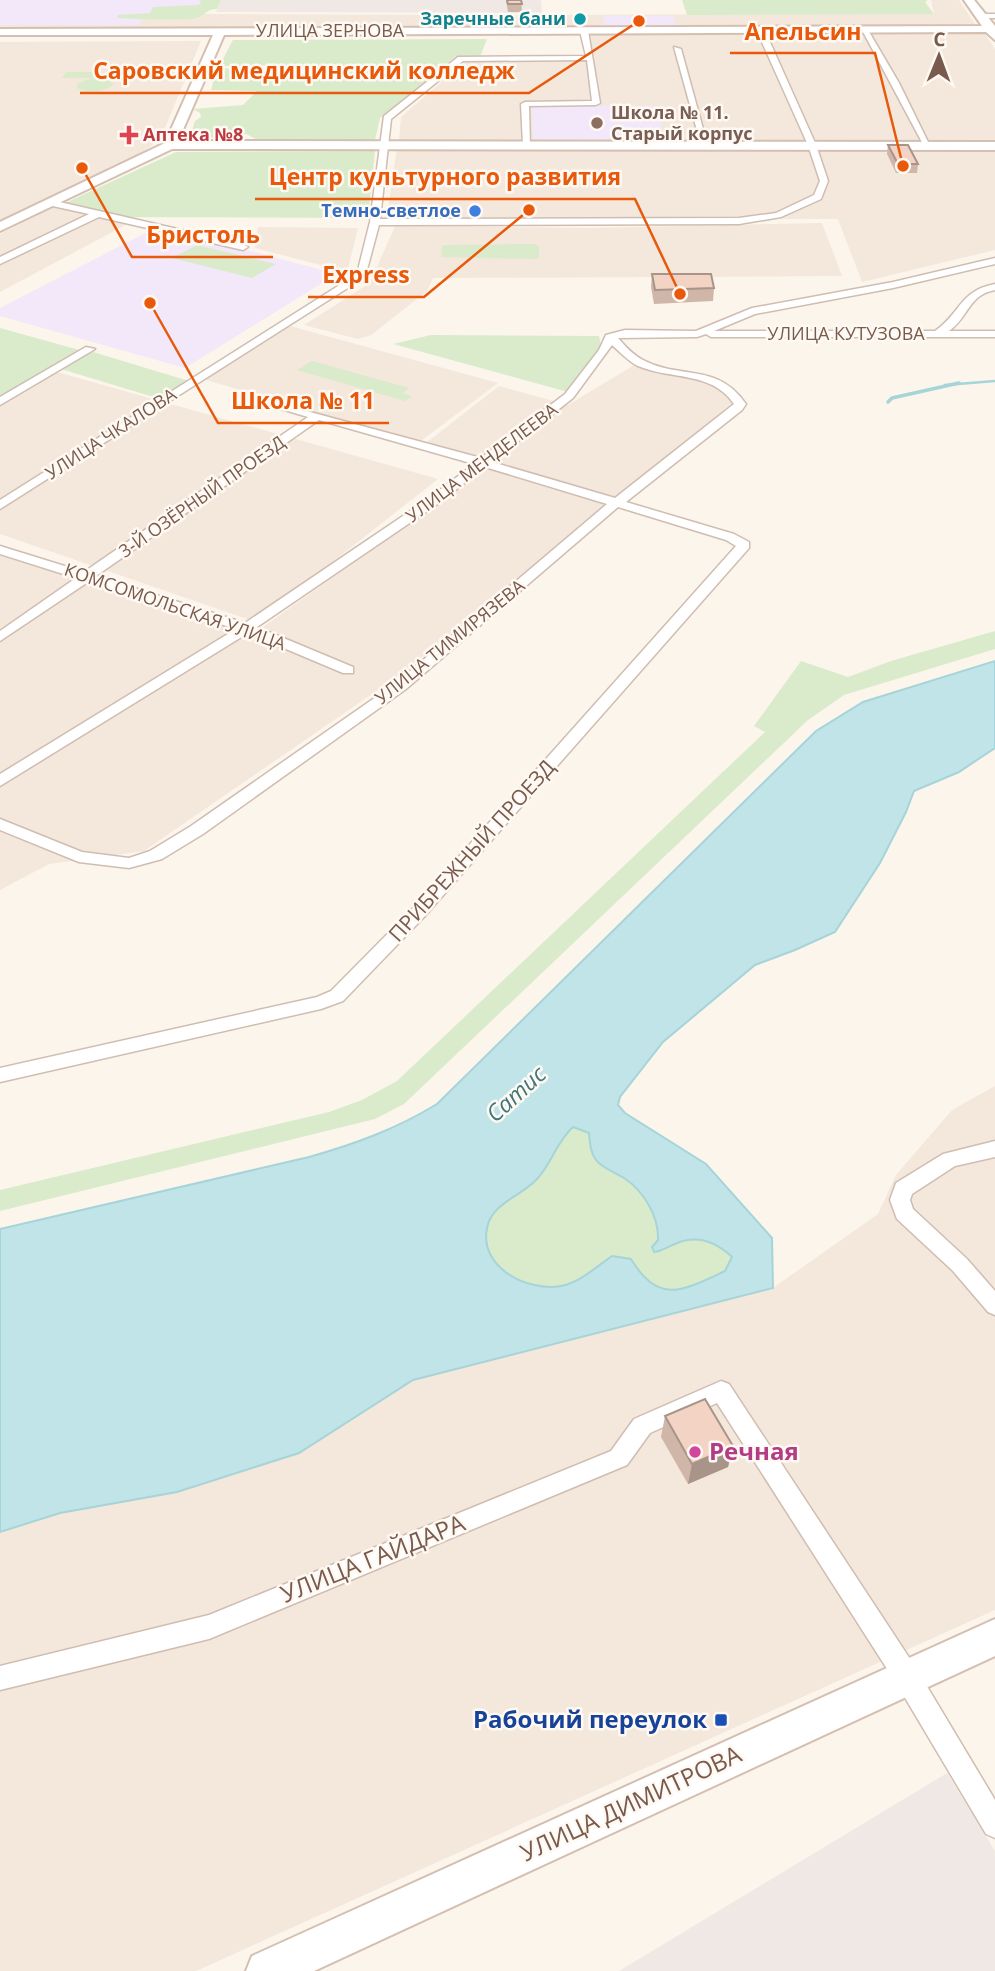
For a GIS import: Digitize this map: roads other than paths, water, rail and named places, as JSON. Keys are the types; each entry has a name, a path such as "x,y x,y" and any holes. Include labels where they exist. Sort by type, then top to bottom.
{"street":[{"path":"969,0 993,32"},
{"path":"980,16 995,16"},
{"path":"863,30 928,146"},
{"path":"170,145 220,31"},
{"path":"527,144 525,104 596,103 584,31"},
{"path":"375,222 704,222 778,215 818,197 824,181 812,145 761,31"},
{"name":"УЛИЦА ЗЕРНОВА","path":"0,32 993,32"},
{"path":"677,49 705,145"},
{"name":"УЛИЦА ЧКАЛОВА","path":"0,505 362,275 375,222 387,118 461,59 589,58"},
{"path":"0,227 170,145 995,146"},
{"path":"51,203 243,247"},
{"path":"0,261 97,214"},
{"path":"610,337 625,333 697,334 752,311 893,285 995,261"},
{"path":"939,333 955,322 970,297 995,287"},
{"name":"УЛИЦА КУТУЗОВА","path":"697,334 995,334"},
{"name":"УЛИЦА МЕНДЕЛЕЕВА","path":"0,781 247,628 370,546 484,463 569,396 604,351 610,337"},
{"name":"УЛИЦА ТИМИРЯЗЕВА","path":"0,824 79,857 129,863 156,855 197,830 401,686 615,504 712,431 740,404 731,391 723,386 693,375 641,364 610,337"},
{"path":"0,402 90,349"},
{"path":"251,397 484,463 615,504"},
{"name":"3-Й ОЗЁРНЫЙ ПРОЕЗД","path":"0,637 317,416"},
{"name":"ПРИБРЕЖНЫЙ ПРОЕЗД","path":"0,1075 321,1003 347,989 561,753 744,545 730,537 615,504"},
{"name":"КОМСОМОЛЬСКАЯ УЛИЦА","path":"0,550 247,628 348,670"},
{"path":"995,1149 950,1159 903,1189 900,1200 904,1213 960,1265 995,1306"},
{"name":"УЛИЦА ГАЙДАРА","path":"0,1678 209,1627 619,1458 642,1426 721,1391 906,1677"},
{"name":"УЛИЦА ДИМИТРОВА","path":"267,1971 995,1637"},
{"path":"906,1677 995,1825"}],"water":[{"name":"Сатис","path":"995,661 995,748 959,772 914,791 880,863 835,932 755,965 663,1042 620,1097 618,1105 625,1113 706,1164 772,1238 773,1288 413,1380 299,1453 177,1492 60,1513 0,1532 0,1229 309,1157 375,1135 437,1104 816,731 863,702","holes":["573,1127 589,1133 591,1150 596,1160 631,1183 649,1205 658,1231 658,1240 652,1247 654,1252 683,1241 706,1241 732,1257 725,1271 696,1284 672,1290 651,1283 631,1259 612,1256 574,1282 561,1286 548,1287 521,1281 498,1266 487,1242 487,1228 494,1213 536,1180 562,1139"]}],"waterway":[{"path":"953,384 995,381"},
{"path":"953,384 959,383"},
{"path":"888,402 892,398 953,384"},
{"path":"945,385 953,384"}],"place":[{"name":"Заречные бани","path":"580,19"},
{"name":"Саровский медицинский колледж","path":"639,21"},
{"name":"Школа № 11. Старый корпус","path":"597,123"},
{"name":"Аптека №8","path":"129,135"},
{"name":"Апельсин","path":"903,166"},
{"name":"Бристоль","path":"82,168"},
{"name":"Express","path":"529,210"},
{"name":"Темно-светлое","path":"475,211"},
{"name":"Центр культурного развития","path":"680,294"},
{"name":"Школа № 11","path":"150,303"},
{"name":"Речная","path":"695,1452"},
{"name":"Рабочий переулок","path":"721,1720"}]}
